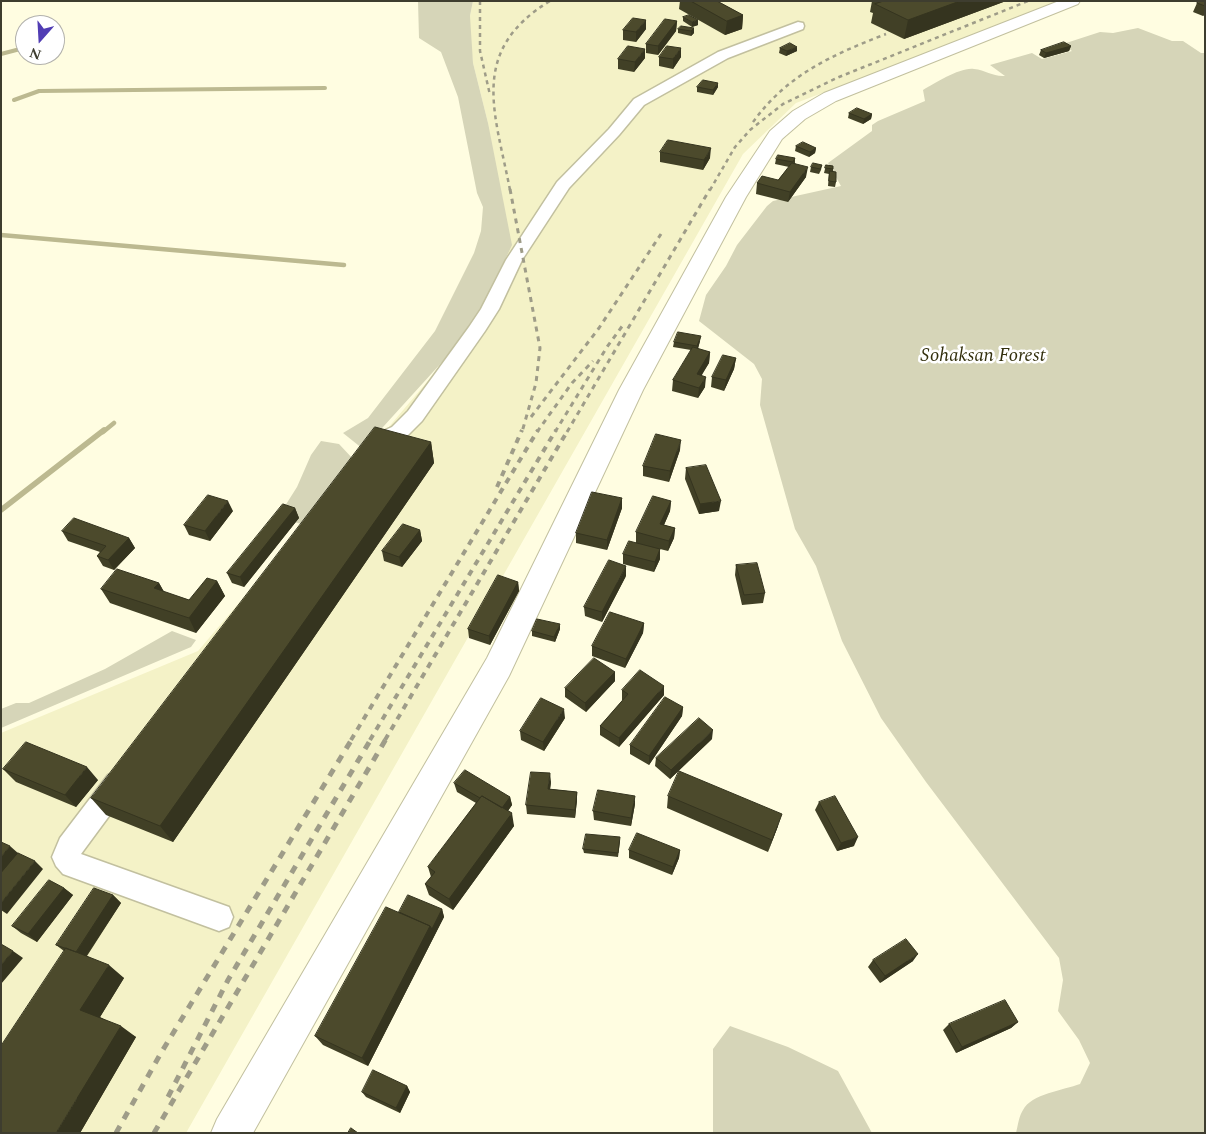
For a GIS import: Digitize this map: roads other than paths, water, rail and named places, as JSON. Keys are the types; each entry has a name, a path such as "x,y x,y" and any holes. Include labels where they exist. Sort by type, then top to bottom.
{"street":[{"path":"231,1133 498,667 560,543 631,390 715,236 762,155 785,126 799,115 830,97 1073,1"},
{"path":"362,460 375,443 399,432 415,416 481,324 510,267 563,185 575,170 614,132 639,102 723,55 798,26"},
{"path":"129,768 70,847 66,857 73,865 218,918"}],"waterway":[{"path":"1,54 15,50"},
{"path":"14,100 39,91 325,88"},
{"path":"1,235 344,265"},
{"path":"103,432 114,423"},
{"path":"1,510 104,430"}],"railway":[{"path":"480,1 480,51 490,95"},
{"path":"510,190 494,109 494,85 497,62 507,41 524,20 550,1"},
{"path":"710,190 735,147 750,130 783,104 839,77 1028,1"},
{"path":"753,122 781,91 812,68 829,58 886,34"},
{"path":"510,189 540,348 536,383 522,432"},
{"path":"567,432 710,189"},
{"path":"531,417 599,328 661,234"},
{"path":"555,432 607,347 623,325"},
{"path":"537,432 572,383 593,361"},
{"path":"497,487 522,430"},
{"path":"351,740 538,430"},
{"path":"370,740 556,430"},
{"path":"385,740 568,430"},
{"path":"116,1133 161,1053 352,739"},
{"path":"168,1097 228,980 371,739"},
{"path":"154,1133 386,739"}],"park label":[{"name":"Sohaksan Forest","path":"983,357"}]}
